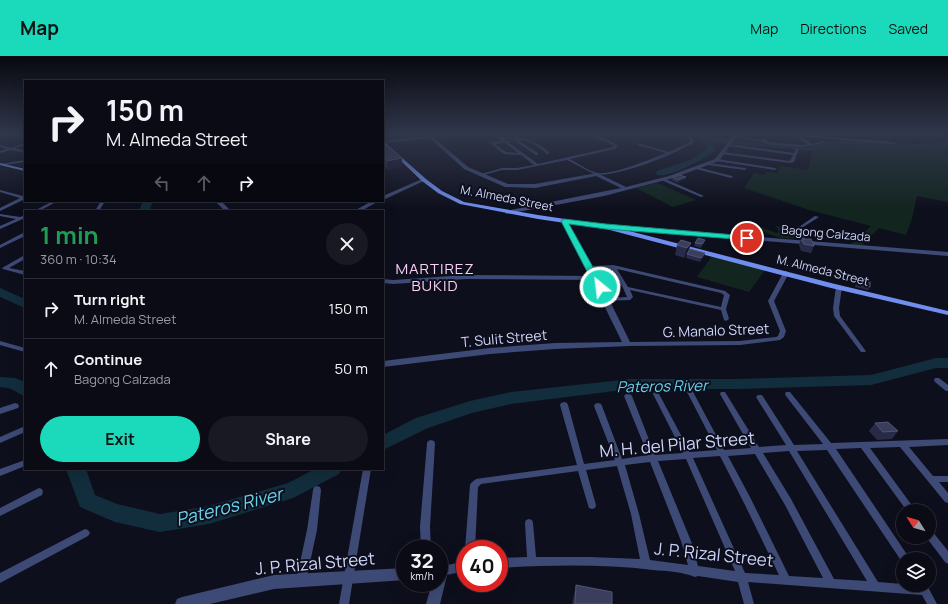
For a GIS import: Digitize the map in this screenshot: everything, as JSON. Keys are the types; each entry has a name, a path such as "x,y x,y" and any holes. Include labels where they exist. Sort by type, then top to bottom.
{"main road":[{"name":"M. Almeda Street","path":"401,159 424,180 452,199 466,204 564,221 606,226 839,287 948,313"},
{"path":"1,164 24,170"}],"street":[{"path":"453,159 466,168 480,175 507,186 523,187 634,166 653,159"},
{"path":"528,159 537,165"},
{"path":"480,175 502,169 537,165 567,159 626,189"},
{"path":"757,167 760,159"},
{"path":"764,159 792,162 793,159"},
{"path":"507,212 626,189 697,168 717,160 775,169"},
{"path":"1,164 24,161"},
{"path":"709,164 745,169"},
{"path":"697,168 731,177"},
{"path":"662,179 702,196"},
{"path":"384,198 424,180"},
{"path":"0,191 24,198"},
{"path":"0,210 24,198"},
{"path":"38,210 54,202"},
{"path":"219,202 227,210"},
{"path":"359,210 374,202"},
{"path":"0,215 24,218"},
{"path":"805,243 798,229 817,217"},
{"path":"0,228 24,218"},
{"path":"564,221 595,278 627,344"},
{"name":"Bagong Calzada","path":"606,226 948,254"},
{"path":"0,247 24,235"},
{"path":"24,258 5,268 24,273"},
{"path":"589,268 613,267 723,292 727,295 722,309 726,319"},
{"path":"606,300 630,298 626,288 613,267"},
{"name":"G. Manalo Street","path":"627,344 740,343 778,340 783,331 771,301 786,273"},
{"path":"384,281 393,282 466,277 595,278"},
{"path":"839,287 836,308 837,316 863,351"},
{"path":"626,288 722,309"},
{"path":"0,343 24,350"},
{"name":"T. Sulit Street","path":"384,364 498,350 555,346 627,344"},
{"path":"937,380 948,390"},
{"path":"690,392 786,580"},
{"path":"656,394 688,455 742,577 749,604"},
{"path":"723,394 788,502 832,583"},
{"path":"788,394 829,446 900,552"},
{"path":"628,396 686,541 695,572"},
{"path":"760,397 875,586"},
{"path":"0,412 15,406"},
{"path":"564,406 592,505"},
{"path":"598,406 620,463 635,514 646,564"},
{"path":"0,440 24,429"},
{"name":"M. H. del Pilar Street","path":"471,540 474,485 479,481 653,458 688,455 829,446 948,442"},
{"path":"426,540 430,443"},
{"path":"902,444 948,499"},
{"path":"863,445 907,504"},
{"path":"0,473 24,463"},
{"path":"344,604 367,470"},
{"path":"932,479 948,479"},
{"path":"301,581 312,530 317,490"},
{"path":"0,512 39,492"},
{"path":"529,523 532,561"},
{"path":"0,578 85,533"},
{"path":"936,543 948,559"},
{"name":"J. P. Rizal Street","path":"508,562 592,560 646,564 695,572 742,577 896,587"},
{"name":"J. P. Rizal Street","path":"182,604 209,600 274,582 396,575"},
{"path":"433,604 436,592"},
{"path":"925,592 932,604"}],"green space":[{"path":"811,159 948,159 948,202 917,196 912,219 906,235 879,228 861,246 850,245 871,226 809,210 744,188 754,173 765,175 767,172 778,173 780,166 808,170"},
{"path":"657,183 696,200 673,207 636,188"},
{"path":"758,226 776,233 779,232 776,226 793,228 800,239 781,238 754,229"},
{"path":"712,256 765,270 749,292 697,277"}],"building":[{"path":"385,159 399,159 387,161"},
{"path":"679,175 686,177 678,180 672,177"},
{"path":"698,238 705,240 702,244 695,243"},
{"path":"801,239 811,239 814,246 804,244"},
{"path":"681,240 691,243 687,248 677,245"},
{"path":"690,249 705,253 701,258 687,254"},
{"path":"858,278 870,281 870,287 857,284"},
{"path":"888,422 898,431 883,432 875,423"},
{"path":"576,585 612,592 612,604 575,604"}],"waterway":[{"path":"660,173 693,162 698,159"},
{"name":"Pateros River","path":"144,210 148,202"},
{"name":"Pateros River","path":"0,292 24,304"},
{"name":"Pateros River","path":"384,442 422,423 470,407 511,398 631,384 738,384 871,380 936,363 948,363"},
{"name":"Pateros River","path":"0,382 15,383 24,389"},
{"name":"Pateros River","path":"76,470 87,501 115,513 160,523 209,515 293,490 330,470"}],"district":[{"name":"MARTIREZ BUKID","path":"435,276"}],"route":[{"path":"600,287 564,221 747,238"}]}
